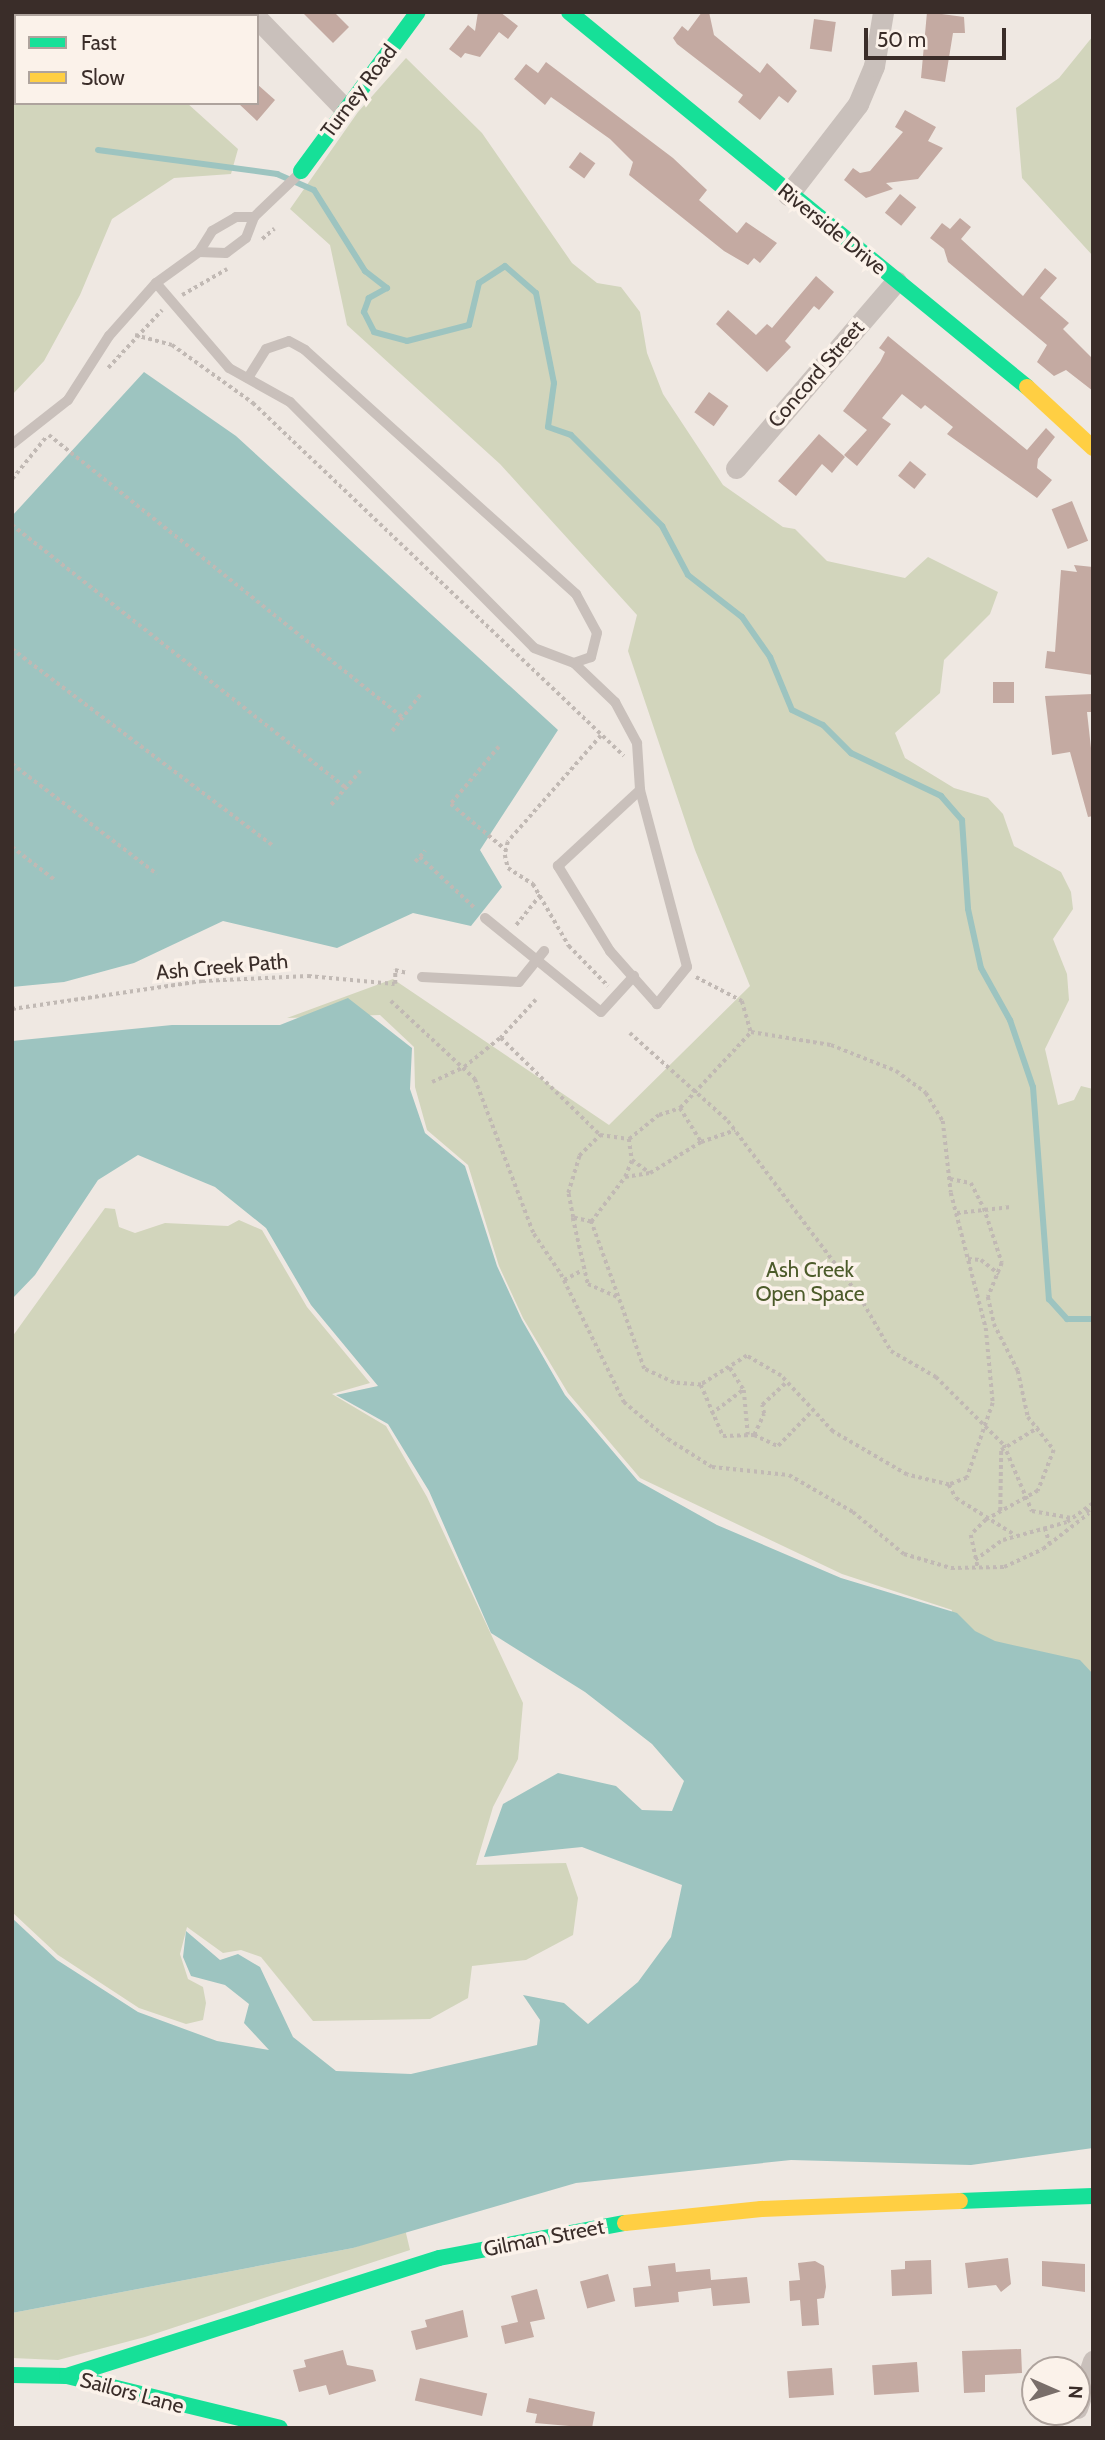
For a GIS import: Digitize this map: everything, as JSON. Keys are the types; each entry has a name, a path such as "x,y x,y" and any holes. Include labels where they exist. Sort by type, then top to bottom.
{"street":[{"name":"Turney Road","path":"299,174 344,108 418,12"},
{"name":"Riverside Drive","path":"569,12 788,195 1046,402 1093,448"},
{"path":"788,195 858,104 874,66 883,12"},
{"path":"259,19 344,108"},
{"name":"Concord Street","path":"736,468 896,281"},
{"name":"Gilman Street","path":"12,2375 67,2376 439,2258 608,2225 761,2208 1093,2196"},
{"name":"Sailors Lane","path":"67,2376 280,2428"}],"lane":[{"path":"199,253 226,253 246,238 254,218 299,174"},
{"path":"12,444 68,400 109,336 156,283 199,253 212,231 236,216 254,218"},
{"path":"156,283 229,368 290,402 339,447 534,648 573,663 615,702 637,743 640,790 687,967 657,1003 610,951 558,866 640,790"},
{"path":"247,379 266,349 289,341 305,350 576,594 597,633 591,657 573,663"},
{"path":"485,918 540,956 601,1012 634,976"},
{"path":"422,977 519,982 540,956"}],"path":[{"path":"251,249 274,229"},
{"path":"103,375 135,335 172,300 232,265"},
{"path":"135,335 172,345 253,403 639,769"},
{"path":"12,479 56,428"},
{"path":"49,435 402,717"},
{"path":"12,525 345,787"},
{"path":"12,649 273,846"},
{"path":"392,730 420,695"},
{"path":"499,747 451,804 506,850"},
{"path":"12,764 156,874"},
{"path":"331,805 360,771"},
{"path":"12,846 55,880"},
{"path":"415,862 425,851"},
{"path":"420,857 485,918"},
{"path":"515,926 541,894"},
{"path":"687,967 701,984 742,1001 751,1032"},
{"name":"Ash Creek Path","path":"12,1009 202,981 308,976 395,984 395,970 422,977"},
{"path":"432,1082 464,1067 501,1038 536,1000"},
{"path":"391,1001 475,1079 534,1234 564,1280 624,1402 668,1439 712,1467 789,1475 853,1512 904,1554 951,1568 1004,1567 1050,1544 1089,1513 1086,1508"},
{"path":"630,1032 699,1092 735,1130 860,1297 891,1351 936,1377 988,1426 1004,1445 1032,1511 1071,1518"},
{"path":"501,1038 600,1135 629,1139 659,1115 680,1108 699,1092 751,1032"},
{"path":"591,1222 644,1369 674,1383 701,1385 747,1356 787,1382 833,1432 907,1475 949,1485 967,1478 988,1426 993,1403 976,1293 950,1179 943,1121 926,1093 896,1071 831,1045 751,1032"},
{"path":"680,1108 701,1142"},
{"path":"625,1177 650,1173 701,1142 735,1130"},
{"path":"600,1135 574,1168 568,1193 588,1284 618,1298"},
{"path":"591,1222 625,1177 632,1160 629,1139"},
{"path":"632,1160 650,1173"},
{"path":"950,1179 971,1184 985,1214 1002,1264 989,1301"},
{"path":"957,1213 985,1214 1011,1207"},
{"path":"573,1219 591,1222"},
{"path":"968,1259 981,1260 999,1274"},
{"path":"564,1280 583,1270"},
{"path":"976,1293 989,1301 1024,1390 1028,1417 1039,1427 1054,1450 1038,1491 1027,1500 986,1520 971,1535 978,1567"},
{"path":"730,1368 744,1390 748,1436"},
{"path":"754,1435 764,1414 762,1405 787,1382"},
{"path":"701,1385 711,1414 723,1436 754,1435 778,1446 813,1410"},
{"path":"711,1414 744,1390"},
{"path":"1000,1511 998,1466 1004,1445 1039,1427"},
{"path":"949,1485 956,1498 986,1520 1015,1535"},
{"path":"975,1560 1015,1535 1071,1518 1093,1503"},
{"path":"1045,1528 1050,1544"}],"green space":[{"path":"12,12 56,14 14,14 14,105 189,105 238,149 231,174 174,178 112,219 80,295 44,361 12,395"},
{"path":"1093,36 1093,256 1022,178 1016,108 1059,78"},
{"name":"Ash Creek Open Space","path":"406,58 482,133 572,263 597,283 621,287 640,312 647,353 663,394 723,485 783,527 795,529 827,561 905,578 928,557 998,592 990,614 944,660 940,693 895,733 905,758 954,788 988,798 1003,814 1014,846 1061,872 1071,892 1073,909 1053,939 1067,974 1069,1000 1045,1049 1058,1105 1074,1100 1081,1086 1093,1089 1093,1706 950,1622 952,1610 842,1574 640,1478 568,1393 523,1318 499,1266 468,1165 427,1130 415,1087 414,1047 380,1015 287,1018 393,979 609,1125 750,986 695,850 628,651 637,615 500,464 347,325 330,245 290,209 358,112"},
{"path":"105,1208 115,1209 119,1227 135,1233 165,1223 228,1226 239,1220 262,1230 307,1307 370,1383 332,1394 386,1426 427,1497 523,1703 518,1759 493,1807 476,1865 566,1863 578,1898 573,1935 526,1960 472,1966 468,1998 430,2019 313,2021 261,1957 241,1950 223,1953 187,1927 180,1954 188,1979 203,1987 206,2003 203,2020 186,2024 139,2008 58,1955 12,1912 12,1337"},
{"path":"405,2229 410,2250 145,2337 58,2360 12,2358 12,2313 353,2248"}],"water":[{"path":"144,372 236,436 558,730 480,850 502,887 471,926 413,913 337,948 223,921 134,963 64,982 12,987 12,516"},
{"path":"348,998 412,1048 410,1089 425,1133 465,1166 497,1266 522,1320 565,1395 638,1481 717,1525 841,1578 957,1613 975,1631 995,1641 1080,1660 1093,1674 1093,2148 971,2165 791,2160 576,2183 353,2248 12,2313 12,1918 57,1960 138,2012 217,2041 269,2050 244,2023 249,2004 225,1985 191,1976 183,1957 186,1931 220,1960 238,1954 260,1967 293,2037 336,2071 411,2074 537,2045 540,2020 523,1995 564,2003 588,2024 638,1982 671,1937 682,1885 582,1847 484,1857 503,1804 558,1773 616,1786 642,1810 672,1811 684,1781 652,1744 585,1692 491,1633 429,1491 388,1424 336,1395 378,1386 311,1305 266,1228 215,1187 138,1155 98,1180 35,1275 12,1299 12,1041 172,1025 280,1025"}],"building":[{"path":"302,12 334,12 349,27 333,43"},
{"path":"478,12 500,12 518,26 508,39 499,32 480,57 465,53 461,58 449,49 468,25 475,31"},
{"path":"702,12 709,12 714,35 760,73 767,63 797,91 788,103 779,96 760,120 738,102 743,95 677,44 673,38 682,26 688,31"},
{"path":"927,12 964,17 965,33 953,33 945,82 921,78"},
{"path":"814,19 836,22 832,52 810,49"},
{"path":"546,62 673,158 707,190 699,200 737,233 746,222 777,243 760,263 754,258 748,265 724,251 629,175 633,162 610,139 551,97 545,105 514,79 526,64 538,73"},
{"path":"259,86 275,100 257,121 240,105 259,105"},
{"path":"905,110 936,127 928,141 943,148 918,179 886,183 893,189 866,198 844,180 853,168 860,173 870,171 903,132 895,127"},
{"path":"580,152 595,163 584,179 569,167"},
{"path":"900,194 916,207 901,226 885,213"},
{"path":"960,218 971,227 961,239 1023,296 1045,268 1057,278 1040,298 1069,323 1063,329 1093,359 1093,391 1066,370 1054,376 1037,362 1047,345 948,262 944,249 930,238 942,223 950,229"},
{"path":"816,276 834,292 819,310 814,306 785,341 791,347 767,372 716,324 728,310 756,335 767,324 772,328"},
{"path":"888,336 1027,450 1046,428 1055,437 1038,459 1037,468 1052,480 1037,498 947,434 953,427 925,405 921,409 902,394 882,418 891,424 857,466 844,455 867,430 843,411 880,362 885,352 879,348"},
{"path":"709,392 728,406 714,426 694,412"},
{"path":"819,434 845,457 832,473 822,464 796,496 778,481"},
{"path":"910,461 926,474 914,489 898,476"},
{"path":"1072,501 1088,541 1068,549 1052,509"},
{"path":"1074,565 1093,567 1093,675 1045,668 1047,651 1055,652 1061,570 1077,572"},
{"path":"993,682 1014,682 1014,703 993,703"},
{"path":"1093,694 1093,712 1087,712 1093,766 1093,816 1088,817 1070,752 1052,755 1045,696"},
{"path":"1008,2258 1011,2284 1001,2292 996,2285 968,2288 965,2263"},
{"path":"931,2260 932,2294 892,2296 891,2270 905,2269 905,2261"},
{"path":"815,2261 824,2266 826,2287 824,2298 817,2299 819,2325 802,2326 800,2300 790,2301 789,2281 800,2280 798,2263"},
{"path":"1042,2261 1085,2264 1085,2292 1042,2286"},
{"path":"675,2263 676,2272 710,2269 711,2280 747,2277 750,2303 713,2306 711,2288 678,2292 679,2302 635,2307 633,2288 651,2286 648,2266"},
{"path":"608,2274 615,2301 587,2309 580,2282"},
{"path":"537,2289 545,2319 530,2322 534,2337 505,2344 501,2326 518,2322 511,2296"},
{"path":"463,2310 468,2337 416,2350 411,2331 427,2327 425,2320"},
{"path":"1021,2349 1021,2373 985,2375 985,2392 964,2393 962,2351"},
{"path":"343,2350 347,2365 373,2370 376,2381 329,2395 326,2385 299,2392 293,2370 306,2367 304,2360"},
{"path":"917,2362 919,2392 874,2395 872,2365"},
{"path":"832,2368 834,2395 789,2398 787,2371"},
{"path":"420,2378 487,2394 482,2416 415,2400"},
{"path":"529,2398 595,2412 592,2428 535,2423 537,2414 526,2412"}],"waterway":[{"path":"98,150 277,174 314,190 365,271 387,288 369,298 364,312 374,332 407,341 469,325 479,283 505,266 536,293 554,383 548,427 571,435 662,526 688,575 742,617 770,657 792,710 823,725 851,753 941,796 962,820 968,909 981,968 1010,1020 1033,1087 1049,1299 1067,1319 1093,1319"}],"traffic: fast":[{"path":"301,171 418,12"},
{"path":"569,12 1027,387"},
{"path":"960,2201 1093,2196"},
{"path":"12,2375 67,2376 439,2258 625,2223"},
{"path":"67,2376 280,2428"}],"traffic: slow":[{"path":"1027,387 1093,448"},
{"path":"625,2223 761,2209 960,2201"}]}
